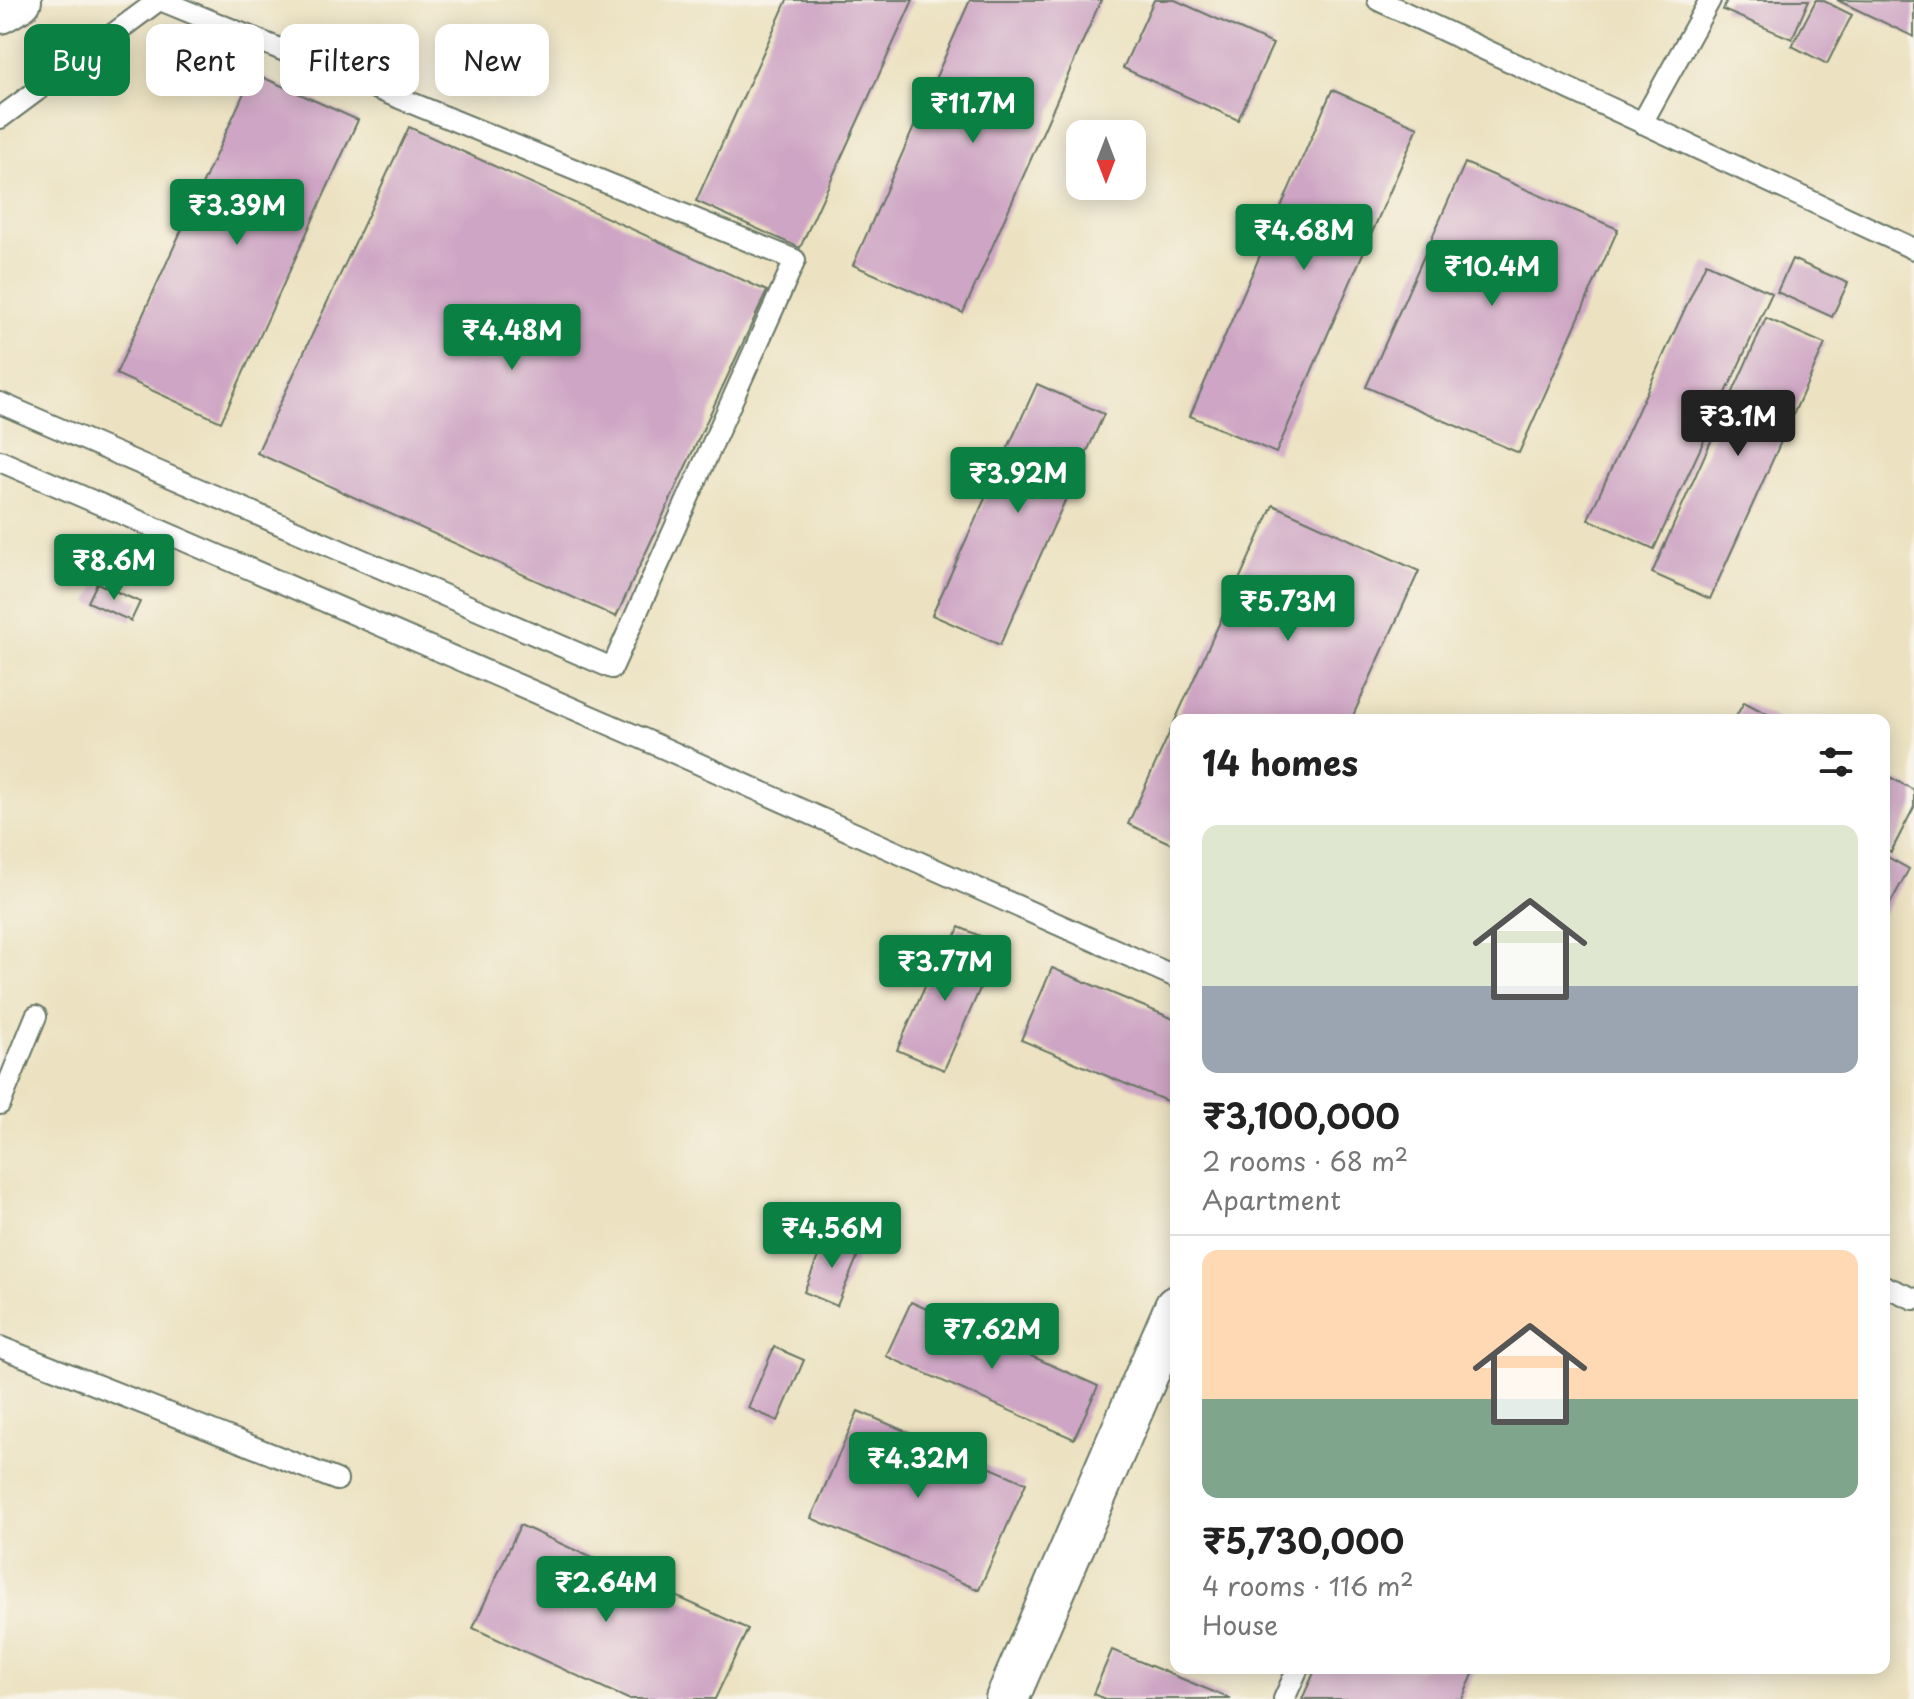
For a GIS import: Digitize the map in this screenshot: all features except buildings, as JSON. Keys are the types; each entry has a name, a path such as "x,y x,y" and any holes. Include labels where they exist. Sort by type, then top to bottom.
{"main road":[{"path":"0,11 19,0"}],"street":[{"path":"1007,1699 1170,1321"}],"lane":[{"path":"0,118 159,0 795,260 612,668 0,403"},
{"path":"1378,0 1418,8 1642,123 1914,249"},
{"path":"1642,123 1710,0"},
{"path":"0,461 641,738 1170,974"},
{"path":"0,1104 36,1016"},
{"path":"1890,1289 1914,1299"},
{"path":"0,1347 337,1480"},
{"path":"1284,1699 1295,1674"}]}
